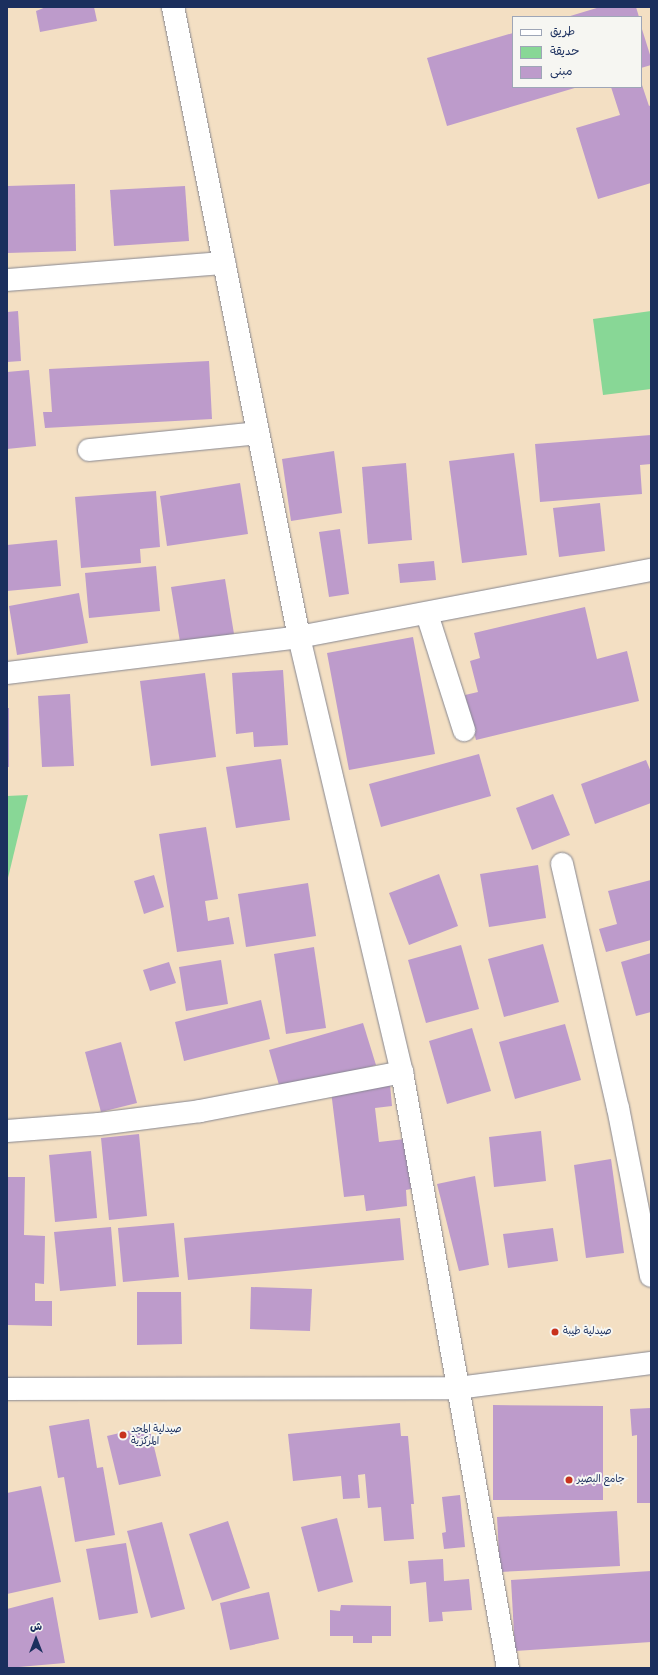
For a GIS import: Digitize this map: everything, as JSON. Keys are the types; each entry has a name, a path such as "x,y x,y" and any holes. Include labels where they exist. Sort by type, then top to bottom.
{"street":[{"path":"173,7 299,637 402,1072 508,1668"},
{"path":"7,280 224,263"},
{"path":"89,450 258,433"},
{"path":"7,673 299,637 427,614 651,570"},
{"path":"427,614 464,730"},
{"path":"562,864 618,1108 651,1276"},
{"path":"7,1131 99,1124 200,1111 402,1072"},
{"path":"7,1389 458,1388 651,1363"}],"green space":[{"path":"651,311 651,389 603,395 593,319"},
{"path":"28,795 7,882 7,796"}],"building":[{"path":"46,7 94,7 97,21 40,32 36,11"},
{"path":"600,7 636,7 639,16 570,16"},
{"path":"642,29 651,58 651,65 642,68"},
{"path":"512,33 512,88 575,88 447,126 427,58"},
{"path":"642,85 649,106 651,105 651,183 598,199 576,128 620,115 611,88 642,88"},
{"path":"75,184 76,251 7,253 7,186"},
{"path":"185,186 189,241 114,246 110,190"},
{"path":"18,311 21,361 7,362 7,312"},
{"path":"209,361 212,419 45,428 43,412 52,412 49,369"},
{"path":"29,370 36,446 7,449 7,372"},
{"path":"651,435 651,464 640,465 642,494 540,502 535,444"},
{"path":"334,451 342,513 291,521 282,459"},
{"path":"514,453 527,555 462,563 449,461"},
{"path":"406,463 412,540 368,544 362,467"},
{"path":"240,483 248,534 167,546 160,496"},
{"path":"156,491 160,547 140,549 141,563 81,568 75,497"},
{"path":"600,503 605,551 559,557 553,508"},
{"path":"340,529 349,594 329,597 319,532"},
{"path":"57,540 61,586 7,591 7,545"},
{"path":"434,561 436,580 400,583 398,564"},
{"path":"156,566 160,611 89,618 85,573"},
{"path":"225,579 234,634 180,642 171,587"},
{"path":"79,593 88,643 17,655 9,606"},
{"path":"585,607 597,659 627,651 639,701 476,740 465,695 478,692 470,661 480,658 474,633"},
{"path":"413,637 435,754 349,770 327,653"},
{"path":"283,670 288,745 254,747 253,732 236,734 232,673"},
{"path":"205,673 216,757 151,766 140,681"},
{"path":"70,694 74,766 42,767 38,696"},
{"path":"7,708 9,708 9,767 7,767"},
{"path":"479,754 491,796 381,827 369,784"},
{"path":"281,759 290,820 236,828 226,767"},
{"path":"646,760 651,772 651,803 595,824 581,784"},
{"path":"553,794 570,835 532,850 516,808"},
{"path":"206,827 218,899 205,901 208,921 229,917 234,944 177,952 159,834"},
{"path":"538,865 546,918 489,927 480,874"},
{"path":"439,874 458,926 409,945 389,893"},
{"path":"154,875 164,907 144,914 134,881"},
{"path":"651,880 651,940 606,952 599,929 617,924 608,891"},
{"path":"308,883 316,936 246,947 238,894"},
{"path":"543,944 559,1002 504,1017 488,959"},
{"path":"461,945 479,1009 426,1023 408,960"},
{"path":"314,947 326,1028 286,1034 274,954"},
{"path":"651,953 651,1012 636,1016 621,962"},
{"path":"221,960 228,1004 186,1011 179,967"},
{"path":"169,962 176,983 150,991 143,970"},
{"path":"261,1000 270,1039 184,1061 175,1022"},
{"path":"363,1023 376,1065 281,1092 269,1050"},
{"path":"565,1024 581,1080 515,1099 499,1042"},
{"path":"472,1028 491,1091 447,1104 429,1041"},
{"path":"121,1042 137,1103 101,1112 85,1052"},
{"path":"390,1084 392,1106 375,1108 379,1142 405,1139 411,1189 406,1190 407,1206 366,1211 364,1195 344,1197 331,1091"},
{"path":"541,1131 546,1181 494,1187 489,1137"},
{"path":"139,1134 147,1216 109,1220 101,1138"},
{"path":"91,1151 97,1218 55,1222 49,1155"},
{"path":"611,1159 624,1253 586,1258 574,1165"},
{"path":"475,1176 489,1265 459,1271 437,1184"},
{"path":"7,1177 25,1177 24,1235 45,1236 44,1284 35,1283 35,1301 52,1301 52,1326 7,1325"},
{"path":"400,1218 404,1260 188,1280 184,1238"},
{"path":"174,1223 179,1277 123,1282 118,1228"},
{"path":"111,1227 116,1286 60,1291 54,1232"},
{"path":"553,1228 558,1261 508,1268 503,1234"},
{"path":"251,1287 312,1289 310,1331 250,1329"},
{"path":"137,1292 181,1292 182,1344 137,1345"},
{"path":"493,1405 603,1406 603,1500 493,1500"},
{"path":"651,1408 651,1503 637,1503 637,1435 632,1436 630,1409"},
{"path":"89,1419 97,1468 103,1467 115,1535 75,1542 64,1477 58,1478 49,1426"},
{"path":"400,1423 401,1436 408,1436 414,1504 411,1504 414,1539 384,1541 381,1507 368,1508 365,1474 358,1475 360,1498 343,1499 341,1476 293,1481 288,1434"},
{"path":"149,1426 161,1476 119,1485 107,1436"},
{"path":"41,1486 61,1582 7,1594 7,1493"},
{"path":"460,1495 465,1547 444,1549 442,1533 446,1532 442,1497"},
{"path":"617,1511 620,1566 500,1572 497,1517"},
{"path":"337,1518 353,1582 318,1592 301,1527"},
{"path":"228,1521 250,1588 212,1601 189,1534"},
{"path":"162,1522 185,1609 151,1618 127,1531"},
{"path":"126,1543 138,1613 99,1620 86,1549"},
{"path":"443,1559 444,1581 469,1579 472,1610 442,1612 443,1621 429,1622 426,1582 410,1584 408,1561"},
{"path":"651,1571 651,1642 515,1651 511,1580"},
{"path":"269,1592 279,1639 230,1650 220,1603"},
{"path":"53,1597 65,1663 7,1668 7,1609"},
{"path":"341,1605 391,1606 391,1636 372,1636 372,1643 353,1643 353,1636 330,1636 330,1610 340,1611"}],"place":[{"name":"صيدلية طيبة","path":"555,1332"},
{"name":"صيدلية المجد المركزية","path":"123,1435"},
{"name":"جامع البصير","path":"569,1480"}]}
